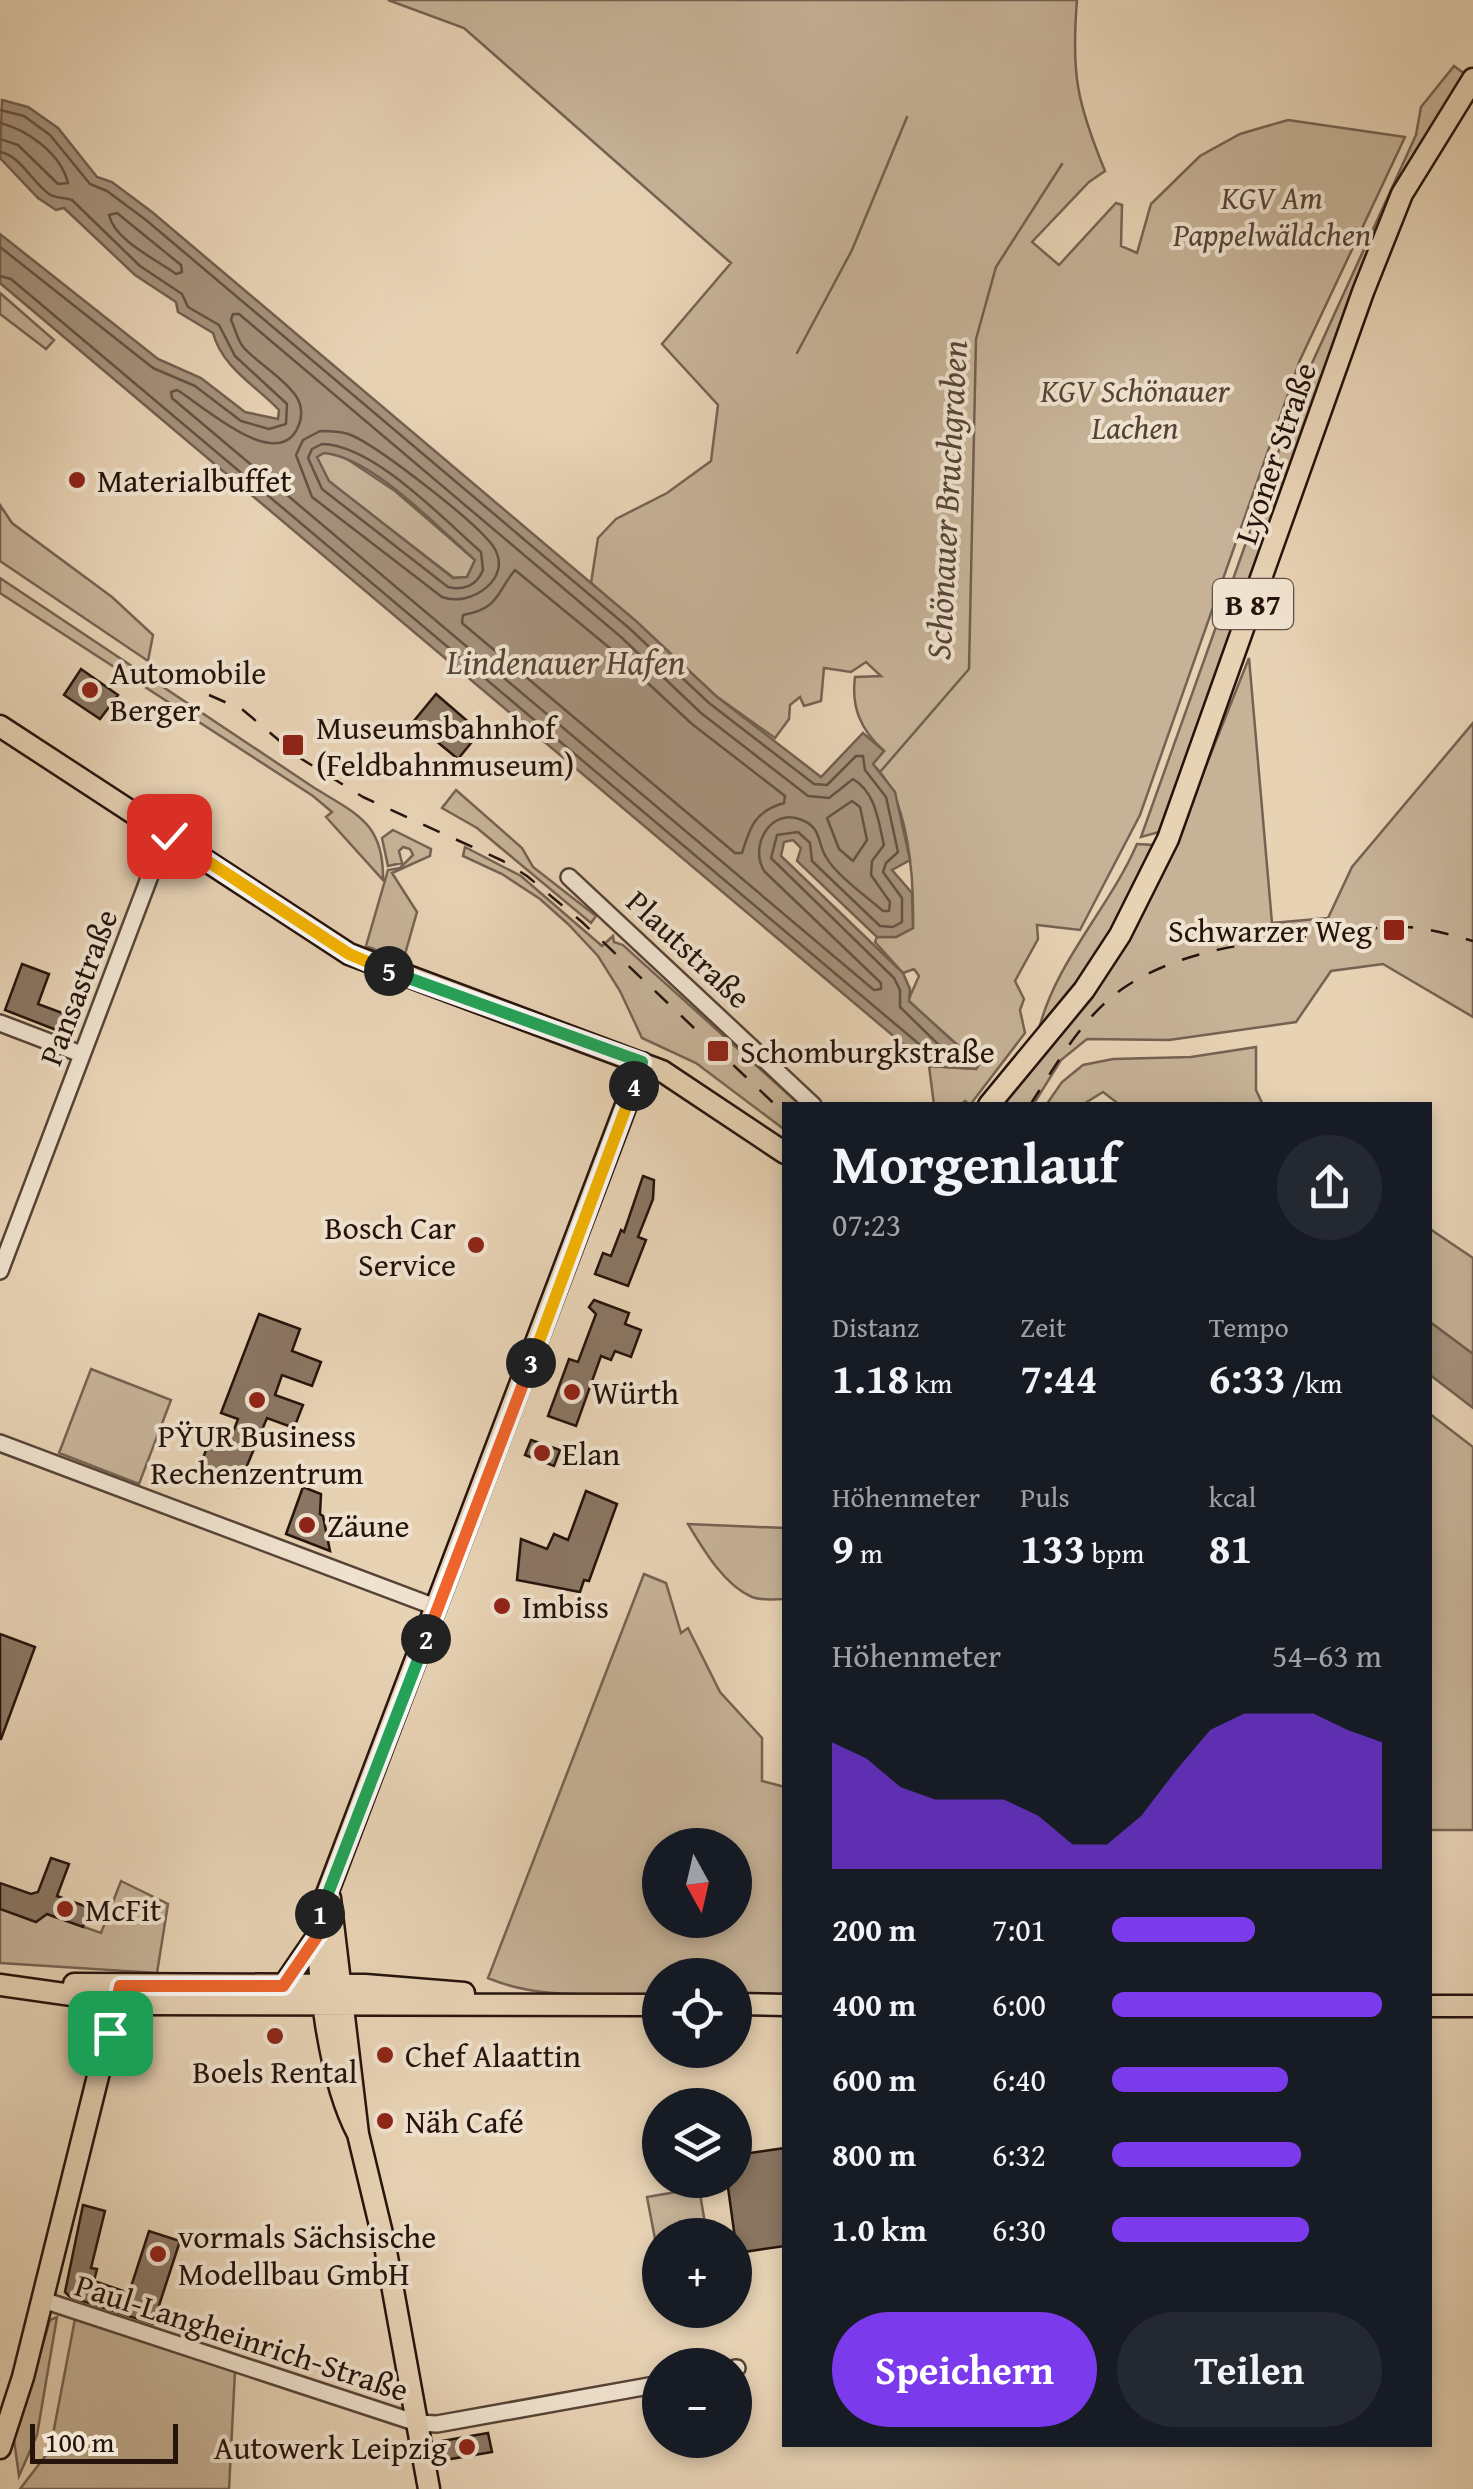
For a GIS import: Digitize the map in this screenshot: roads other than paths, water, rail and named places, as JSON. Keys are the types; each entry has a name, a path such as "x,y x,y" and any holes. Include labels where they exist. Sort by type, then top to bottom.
{"main road":[{"name":"Lyoner Straße","path":"991,1102 1084,990 1120,935 1168,839 1402,194 1473,79"},
{"path":"0,726 361,960 642,1062 686,1084 782,1151"},
{"path":"429,2489 383,2236 358,2134 320,1932 320,1912 642,1062"},
{"path":"329,1896 333,1995"},
{"path":"283,1986 320,1932"},
{"path":"0,1976 119,1994 283,1986 333,1995"},
{"path":"0,1985 119,1994 333,1995 556,2005 642,2004"},
{"path":"0,2448 43,2300 119,1994"},
{"path":"752,2004 782,2004"},
{"path":"1432,2006 1473,2006"}],"street":[{"name":"Pansastraße","path":"0,1271 159,852 169,836"},
{"name":"Plautstraße","path":"569,877 810,1102"},
{"path":"0,1024 81,1054"},
{"path":"0,1443 438,1608"},
{"name":"Paul-Langheinrich-Straße","path":"43,2300 417,2422 437,2424 642,2387"}],"water":[{"name":"Lindenauer Hafen","path":"2,100 28,107 58,128 97,177 112,182 152,212 636,621 716,696 821,777 863,733 884,751 873,764 895,792 910,860 892,870 912,893 913,928 896,937 877,937 797,861 801,848 793,840 784,842 781,856 903,973 910,989 909,1001 979,1065 976,1069 929,1066 0,283 0,234 158,359 201,378 245,412 278,419 279,410 232,366 213,333 178,312 176,302 135,275 64,208 56,210 38,198 0,158","holes":["324,453 343,457 404,496 475,560 467,577 453,578 329,481 317,457"]},
{"path":"1432,1323 1473,1354 1473,1408 1432,1377"}],"waterway":[{"path":"797,353 852,250 907,117"},
{"name":"Schönauer Bruchgraben","path":"880,772 969,669 976,339 996,267 1062,164"}],"railway":[{"path":"209,695 243,710 300,758 363,797 503,861 527,876 582,922 782,1111"},
{"path":"1032,1102 1096,1011 1125,987 1172,963 1224,948 1387,927 1423,929 1473,941"}],"place":[{"name":"Materialbuffet","path":"77,480"},
{"name":"Automobile Berger","path":"90,690"},
{"name":"Museumsbahnhof (Feldbahnmuseum)","path":"293,745"},
{"name":"Schwarzer Weg","path":"1394,930"},
{"name":"Schomburgkstraße","path":"718,1051"},
{"name":"Bosch Car Service","path":"476,1245"},
{"name":"Würth","path":"572,1392"},
{"name":"PŸUR Business Rechenzentrum","path":"257,1400"},
{"name":"Elan","path":"542,1453"},
{"name":"Zäune","path":"307,1525"},
{"name":"Imbiss","path":"502,1606"},
{"name":"McFit","path":"65,1909"},
{"name":"Boels Rental","path":"275,2036"},
{"name":"Chef Alaattin","path":"385,2055"},
{"name":"Näh Café","path":"385,2121"},
{"name":"vormals Sächsische Modellbau GmbH","path":"158,2254"},
{"name":"Autowerk Leipzig","path":"467,2447"}],"park label":[{"name":"KGV Am Pappelwäldchen","path":"1272,216"},
{"name":"KGV Schönauer Lachen","path":"1135,408"}]}
